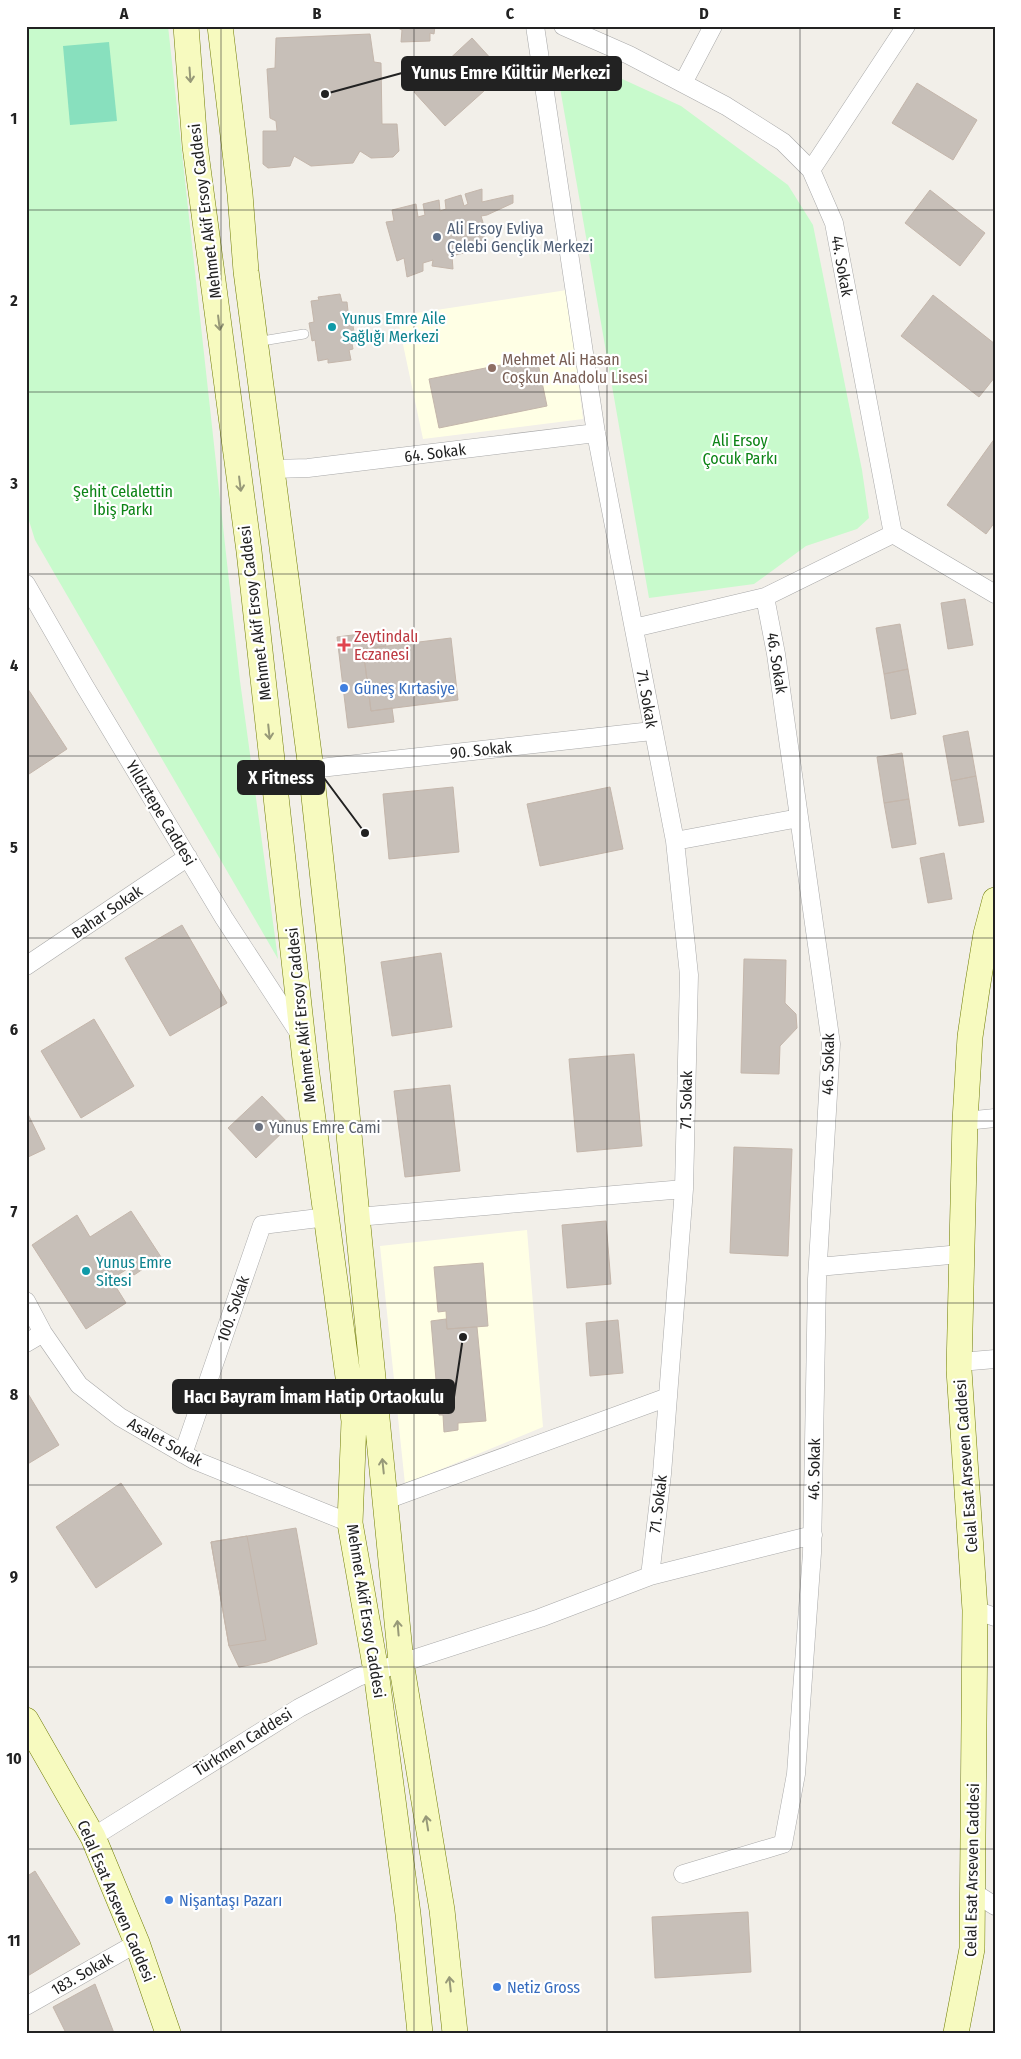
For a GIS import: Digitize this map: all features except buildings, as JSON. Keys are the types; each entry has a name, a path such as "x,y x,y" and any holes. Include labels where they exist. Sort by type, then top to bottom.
{"main road":[{"name":"Mehmet Akif Ersoy Caddesi","path":"186,26 195,146 249,551 302,1039 354,1421 350,1522 376,1671 408,1914 420,2033"},
{"name":"Mehmet Akif Ersoy Caddesi","path":"220,26 240,194 246,271 311,769 340,1035 401,1662 442,1910 455,2033"},
{"name":"Celal Esat Arseven Caddesi","path":"956,2033 972,1949 985,1614 960,1362 965,1121 967,1075 976,999 986,934 995,900"},
{"name":"Celal Esat Arseven Caddesi","path":"27,1723 93,1837 137,1943 168,2033"}],"street":[{"name":"71. Sokak","path":"535,26 596,433 652,731 675,841 689,975 684,1189 662,1474 650,1576"},
{"name":"44. Sokak","path":"563,26 629,55 726,106 783,142 811,170 834,223 893,534"},
{"path":"683,83 714,26"},
{"path":"811,170 906,26"},
{"name":"64. Sokak","path":"273,469 308,468 596,433"},
{"path":"634,628 765,597 893,534 992,586"},
{"name":"Yıldıztepe Caddesi","path":"26,584 84,685 224,918 302,1039"},
{"name":"46. Sokak","path":"683,1874 783,1844 796,1774 813,1536 818,1268 831,1044 776,654 765,597"},
{"name":"90. Sokak","path":"311,769 652,731"},
{"path":"675,841 799,818"},
{"name":"Bahar Sokak","path":"26,966 188,858"},
{"path":"965,1121 995,1118"},
{"path":"357,1217 684,1189"},
{"name":"100. Sokak","path":"183,1454 262,1225 327,1217"},
{"path":"818,1268 961,1254"},
{"name":"Asalet Sokak","path":"26,1301 43,1332 79,1384 120,1418 194,1460 350,1522"},
{"path":"26,1342 43,1332"},
{"path":"960,1362 995,1359"},
{"path":"386,1500 668,1397"},
{"name":"Türkmen Caddesi","path":"93,1837 299,1708 358,1677 540,1618 650,1576 813,1536"},
{"path":"973,1892 995,1906"},
{"name":"183. Sokak","path":"26,2006 137,1943"}],"lane":[{"path":"256,342 304,334"}],"shaded area":[{"name":"Mehmet Ali Hasan Coşkun Anadolu Lisesi","path":"567,290 583,419 423,439 397,316"},
{"path":"527,1230 543,1427 405,1484 380,1246"}],"green space":[{"name":"Şehit Celalettin İbiş Parkı","path":"26,26 168,26 240,681 278,959 35,540 26,511"},
{"path":"109,42 117,121 70,125 63,46"},
{"name":"Ali Ersoy Çocuk Parkı","path":"594,66 681,106 788,185 813,225 862,470 869,518 857,529 806,546 754,584 649,598 559,82"}],"place":[{"name":"Yunus Emre Kültür Merkezi","path":"325,94"},
{"name":"Ali Ersoy Evliya Çelebi Gençlik Merkezi","path":"437,237"},
{"name":"Yunus Emre Aile Sağlığı Merkezi","path":"332,327"},
{"name":"Mehmet Ali Hasan Coşkun Anadolu Lisesi","path":"492,368"},
{"name":"Zeytindalı Eczanesi","path":"344,645"},
{"name":"Güneş Kırtasiye","path":"344,688"},
{"name":"X Fitness","path":"365,833"},
{"name":"Yunus Emre Cami","path":"259,1127"},
{"name":"Yunus Emre Sitesi","path":"86,1271"},
{"name":"Hacı Bayram İmam Hatip Ortaokulu","path":"463,1337"},
{"name":"Nişantaşı Pazarı","path":"169,1900"},
{"name":"Netiz Gross","path":"497,1987"}]}
